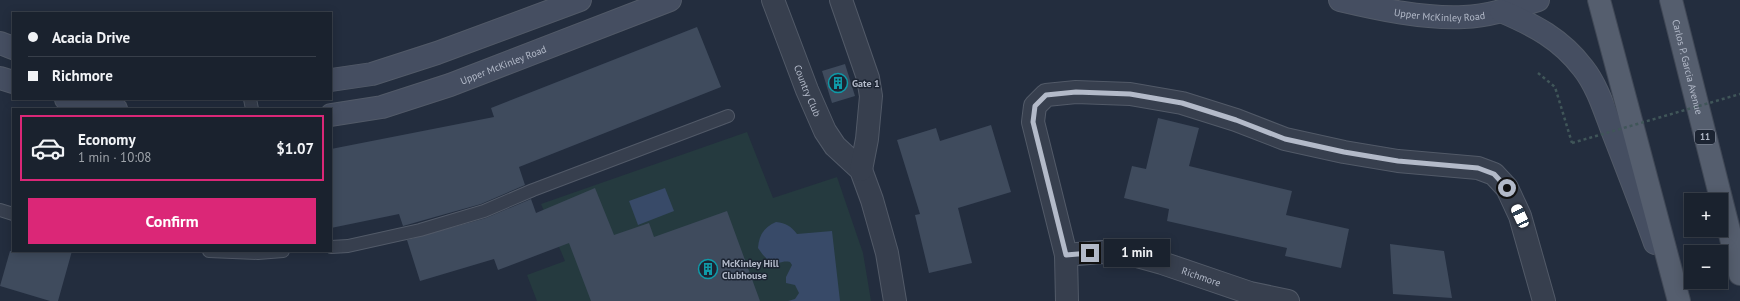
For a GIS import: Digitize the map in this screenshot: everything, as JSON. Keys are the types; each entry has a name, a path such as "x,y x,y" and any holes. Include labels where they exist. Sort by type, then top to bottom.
{"main road":[{"path":"332,80 372,74 437,53 580,0"},
{"name":"Upper McKinley Road","path":"332,115 382,107 450,85 670,0"},
{"name":"Upper McKinley Road","path":"1340,0 1373,7 1438,17 1464,17 1501,11 1538,0"},
{"path":"1599,0 1678,301"},
{"name":"Carlos P. Garcia Avenue","path":"1671,0 1740,274"},
{"path":"1501,11 1532,24 1544,32 1573,56 1590,78 1599,97 1678,301"},
{"path":"0,43 12,48"},
{"path":"0,78 12,82"},
{"path":"71,100 111,108"}],"street":[{"name":"Country Club","path":"774,0 806,90 825,131 835,146 861,170 872,200 887,253 894,301"},
{"path":"841,0 868,78 871,96 867,138 861,170"},
{"path":"1068,301 1066,255 1033,122 1035,106 1046,95 1076,92 1130,94 1182,103 1236,120 1285,139 1344,152 1398,161 1478,168 1494,174 1507,188 1520,216 1544,301"},
{"name":"Richmore","path":"1066,255 1101,252 1126,254 1162,263 1250,293 1288,301"}],"lane":[{"path":"332,247 348,246 420,230 484,212 541,187 728,116"},
{"path":"0,210 12,214"}],"path":[{"path":"1538,73 1555,87 1572,142 1740,94"}],"green space":[{"path":"747,132 773,198 837,177 863,253 871,301 537,301 527,275 565,261 541,204"}],"water":[{"path":"665,188 674,211 638,225 629,201"},
{"path":"776,222 788,225 797,234 832,231 840,301 788,301 795,299 799,293 795,285 786,283 786,277 792,265 790,262 772,262 766,258 758,248 761,235 765,229"}],"building":[{"path":"697,27 721,87 519,167 525,185 481,204 403,226 399,214 332,228 332,149 494,117 491,108"},
{"name":"Gate 1","path":"845,64 855,96 832,103 822,71"},
{"path":"1158,118 1199,128 1189,166 1292,191 1286,215 1349,229 1341,268 1285,256 1287,248 1167,221 1169,209 1124,198 1132,166 1146,169"},
{"path":"991,125 1011,192 958,208 972,263 929,273 915,215 920,214 897,140 936,128 940,141"},
{"path":"595,188 614,235 649,223 654,237 727,211 760,301 591,301 569,243 498,270 494,259 420,281 407,240 486,218 531,199 536,213"},
{"path":"1390,244 1444,251 1452,298 1393,294"},
{"path":"10,251 72,252 58,301 50,301 0,286"}],"place":[{"name":"Gate 1","path":"838,83"},
{"name":"McKinley Hill Clubhouse","path":"708,269"}],"route":[{"path":"1090,253 1066,255 1033,122 1035,106 1046,95 1076,92 1130,94 1182,103 1236,120 1285,139 1344,152 1398,161 1478,168 1494,174 1507,188"}]}
